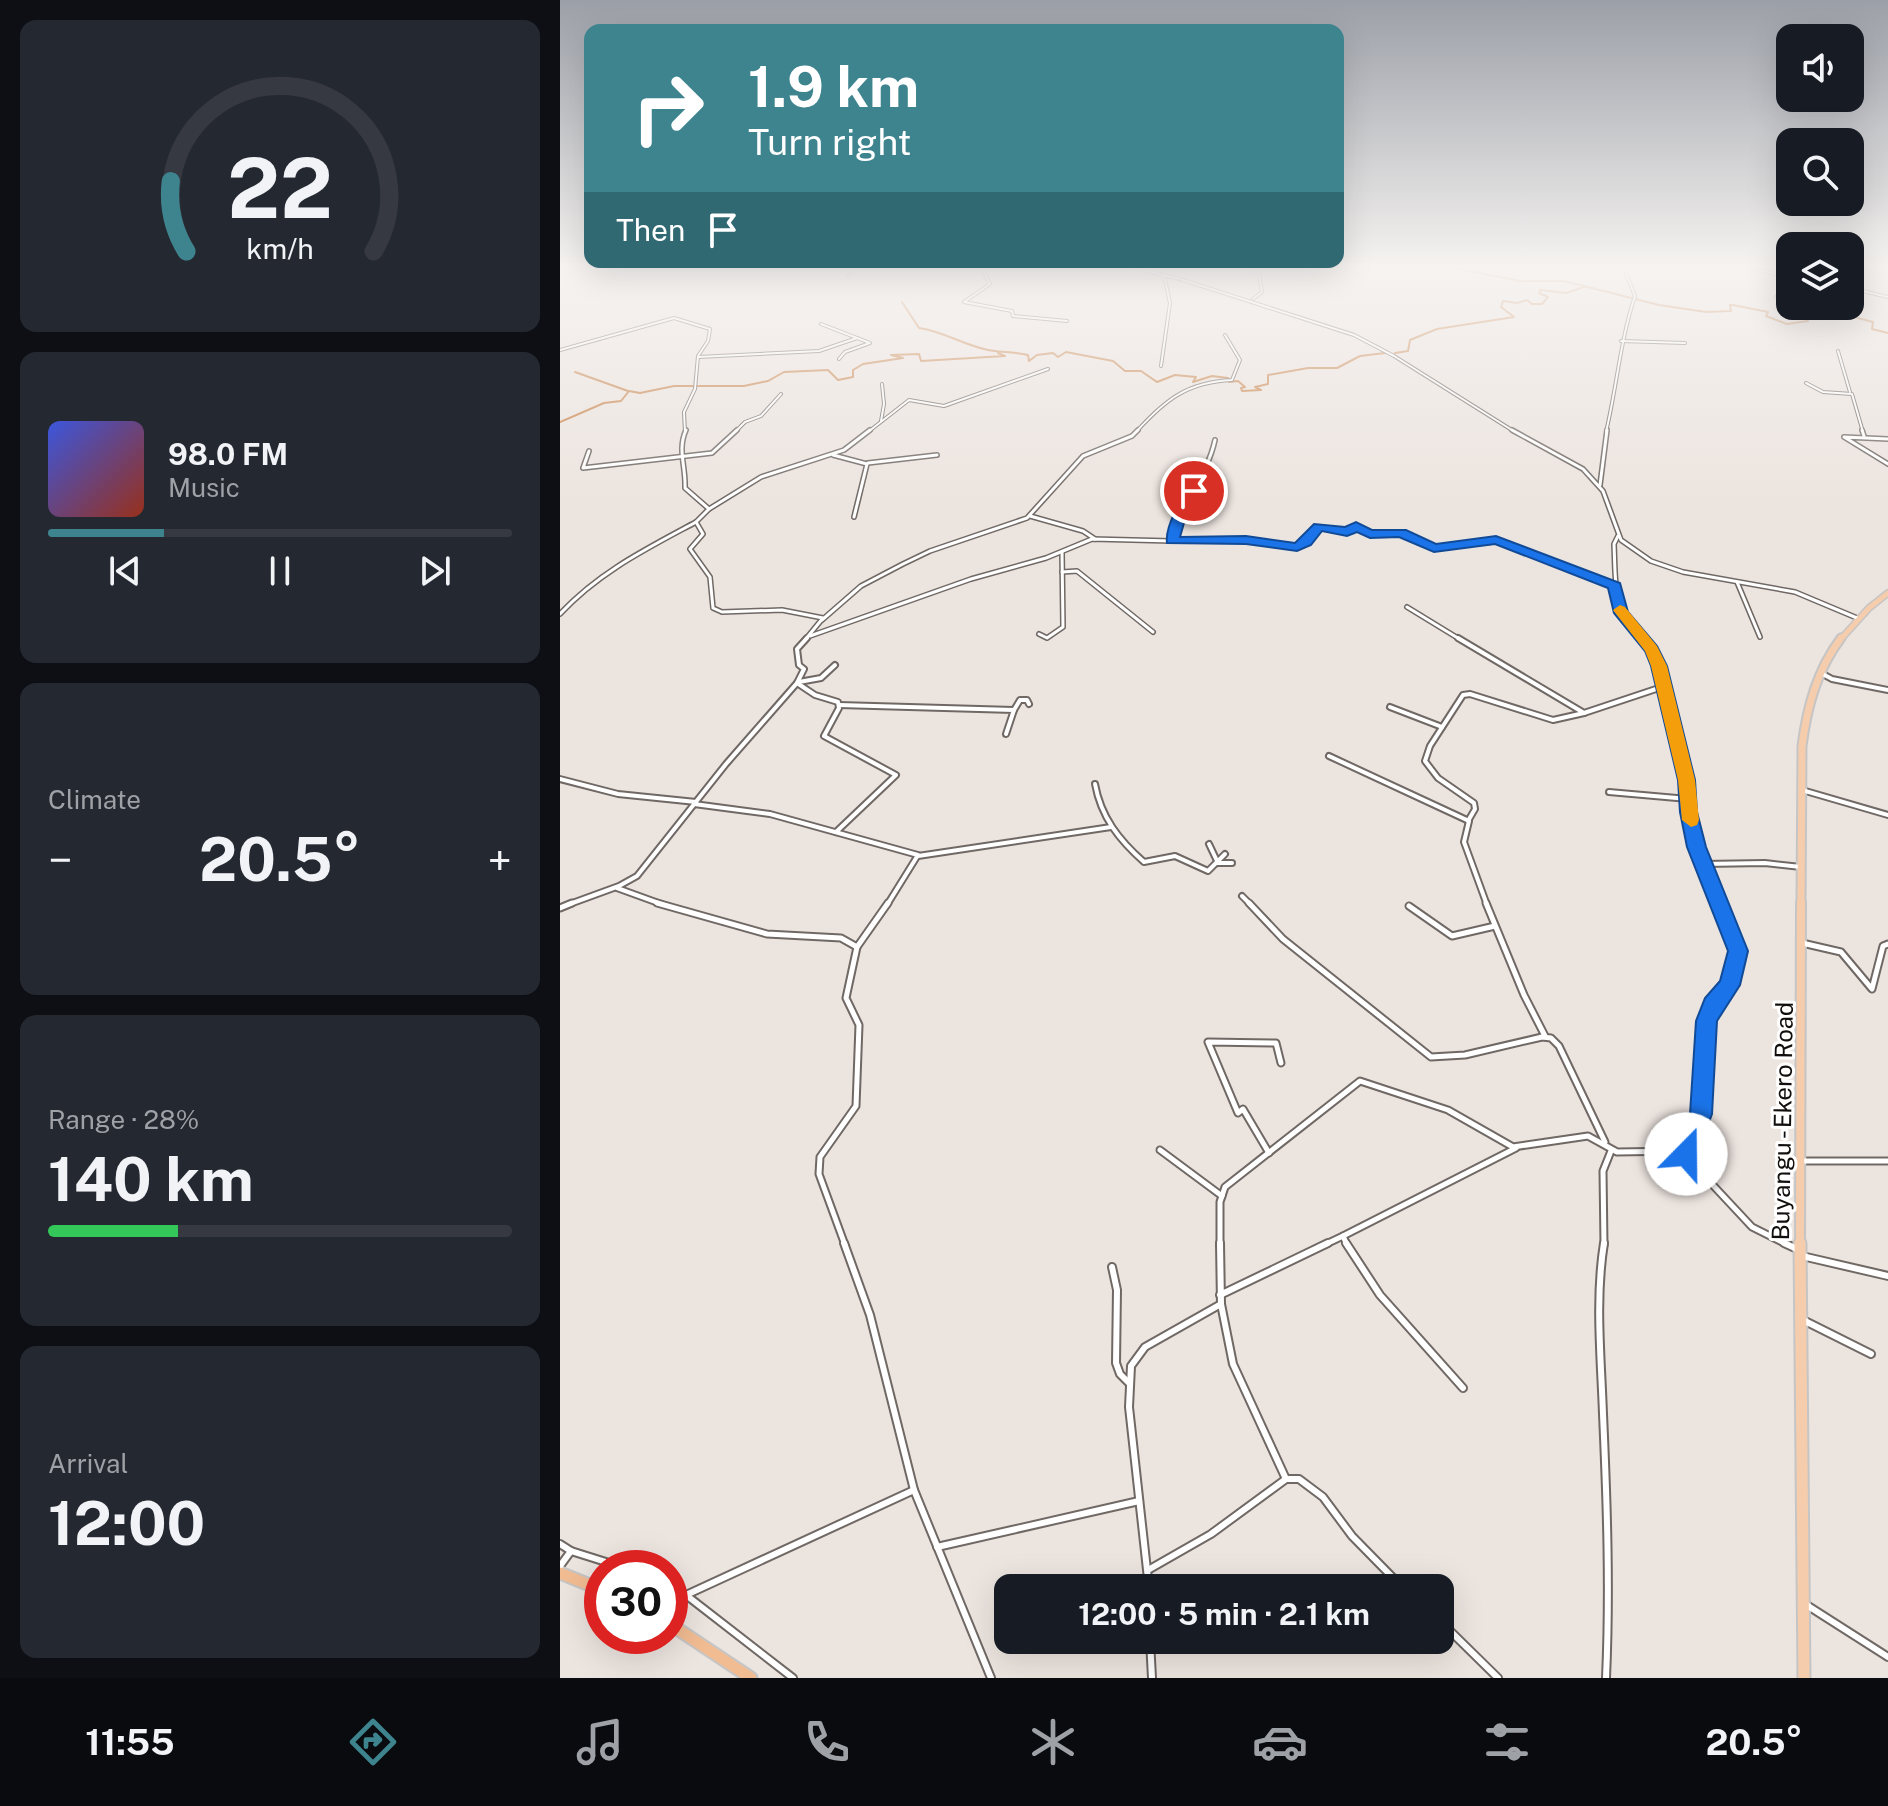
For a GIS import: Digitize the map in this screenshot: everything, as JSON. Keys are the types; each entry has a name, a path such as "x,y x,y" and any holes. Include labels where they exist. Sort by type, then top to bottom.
{"highway":[{"path":"560,1573 584,1583"},
{"path":"688,1636 751,1678"}],"main road":[{"name":"Buyangu - Ekero Road","path":"1804,1678 1800,1253 1801,867 1806,716 1819,672 1838,642 1857,618 1888,593"}],"street":[{"path":"705,346 698,357 696,387 684,412 687,427 680,442 685,488 709,509"},
{"path":"698,357 819,351 833,346"},
{"path":"839,359 845,352 863,346"},
{"path":"1161,366 1164,346"},
{"path":"560,908 584,897 617,888 637,876 797,683 804,669 795,654 822,620 861,586 903,564 1030,516 1083,456 1132,436 1164,402 1188,388 1207,381 1233,378 1240,360 1232,346"},
{"path":"1376,346 1479,412 1571,461 1600,485"},
{"path":"1621,346 1620,373 1613,389 1600,485 1618,536 1635,553 1662,566 1801,594 1857,618"},
{"path":"1838,351 1864,436"},
{"path":"560,614 582,590 605,572 696,522 709,509 756,479 833,455 857,442 909,400 944,406 1001,383 1048,369"},
{"path":"1806,383 1823,392 1851,394"},
{"path":"881,421 884,404 882,384"},
{"path":"589,451 583,468 715,452 745,422 761,416 781,394"},
{"path":"1888,439 1844,437 1888,464"},
{"path":"1172,541 1177,523 1213,457 1215,440"},
{"path":"833,455 866,464 937,455"},
{"path":"854,517 867,471 866,464"},
{"path":"1030,516 1087,532 1095,539"},
{"path":"696,522 703,534 690,549 710,577 715,611 797,611 819,615 822,620"},
{"path":"810,636 928,593 1095,539 1246,540 1297,547 1319,527 1347,532 1356,526 1370,534 1401,533 1434,548 1496,540 1615,586"},
{"path":"1618,536 1614,544 1618,607 1655,654 1665,686 1697,847 1705,875 1738,951 1730,985 1713,1005 1706,1021 1701,1114 1686,1154"},
{"path":"1039,634 1047,638 1063,627 1062,552"},
{"path":"1062,572 1077,571 1153,632"},
{"path":"1737,582 1760,637"},
{"path":"1407,607 1584,713"},
{"path":"797,683 821,678 835,665"},
{"path":"1819,672 1832,679 1888,690"},
{"path":"797,683 815,695 836,699 839,705"},
{"path":"1611,1151 1597,1131 1559,1046 1545,1036 1465,851 1464,841 1468,821 1475,809 1474,803 1438,778 1425,763 1427,751 1465,693 1553,720 1665,686"},
{"path":"1006,734 1020,700 1027,700 1029,704"},
{"path":"839,705 1014,710"},
{"path":"836,832 896,775 824,736 839,705"},
{"path":"1390,707 1442,727"},
{"path":"1329,756 1468,821"},
{"path":"560,779 618,794 761,812 918,856 1111,827"},
{"path":"1095,784 1098,801 1111,827 1144,862 1175,856 1208,871 1225,854"},
{"path":"1802,790 1888,815"},
{"path":"1609,792 1688,799"},
{"path":"1209,844 1218,863"},
{"path":"918,856 905,880 857,947 846,998 858,1019 860,1030 856,1106 820,1157 819,1174 870,1315 914,1490 991,1678"},
{"path":"1218,863 1232,863"},
{"path":"1703,864 1765,863 1801,867"},
{"path":"617,888 633,896 734,926 767,934 841,938 857,947"},
{"path":"1242,896 1283,939 1431,1057 1465,1055 1545,1036"},
{"path":"1409,906 1452,936 1495,926"},
{"path":"1802,943 1841,952 1872,989 1883,946 1888,944"},
{"path":"1269,1153 1243,1109 1238,1113 1208,1042 1276,1043 1281,1063"},
{"path":"1286,1479 1233,1364 1221,1304 1222,1196 1228,1185 1320,1110 1361,1081 1448,1110 1516,1148"},
{"path":"1220,1295 1516,1148 1592,1136 1611,1151 1678,1150 1686,1154 1752,1227 1800,1253 1888,1276"},
{"path":"1160,1150 1222,1196"},
{"path":"1606,1678 1610,1586 1600,1296 1605,1239 1603,1171 1611,1151"},
{"path":"1802,1161 1888,1161"},
{"path":"1343,1236 1360,1268 1463,1388"},
{"path":"1112,1267 1117,1290 1116,1363 1120,1374 1129,1383"},
{"path":"1148,1574 1129,1383 1131,1366 1139,1352 1187,1321 1221,1304"},
{"path":"1801,1319 1827,1329 1871,1354"},
{"path":"1148,1570 1211,1534 1286,1479 1299,1479 1323,1497 1352,1536 1389,1574"},
{"path":"688,1594 914,1490"},
{"path":"937,1547 1139,1501"},
{"path":"560,1544 584,1555"},
{"path":"560,1566 571,1551"},
{"path":"688,1597 793,1678"},
{"path":"1803,1602 1888,1657"},
{"path":"1454,1635 1498,1678"},
{"path":"1151,1654 1152,1678"}],"waterway":[{"path":"975,346 1028,355 1029,361 1037,355 1053,353 1058,357 1066,352 1113,361 1125,371 1141,371 1157,382 1175,375 1196,377 1193,382 1212,376 1228,378 1229,382 1238,381 1245,387 1241,388 1242,391 1261,390 1255,387 1268,384 1268,375 1308,368 1337,368 1360,356 1385,353"},
{"path":"1395,353 1408,351 1409,346"},
{"path":"560,422 604,403 621,401 629,391 640,393 674,386 744,386 768,381 784,372 828,370 838,380 853,377 853,370 863,364 903,358 891,355 919,354 921,361 1005,356 998,353"},
{"path":"575,372 628,391"}],"slow traffic":[{"path":"1620,610 1655,654 1686,780 1691,820"}],"route":[{"path":"1194,491 1177,523 1172,541 1246,540 1297,547 1303,545 1319,527 1347,532 1356,526 1363,527 1370,534 1401,533 1434,548 1496,540 1615,586 1621,613 1655,654 1686,780 1688,812 1697,847 1705,875 1732,930 1738,951 1730,985 1713,1005 1706,1021 1701,1114 1686,1154"}]}
